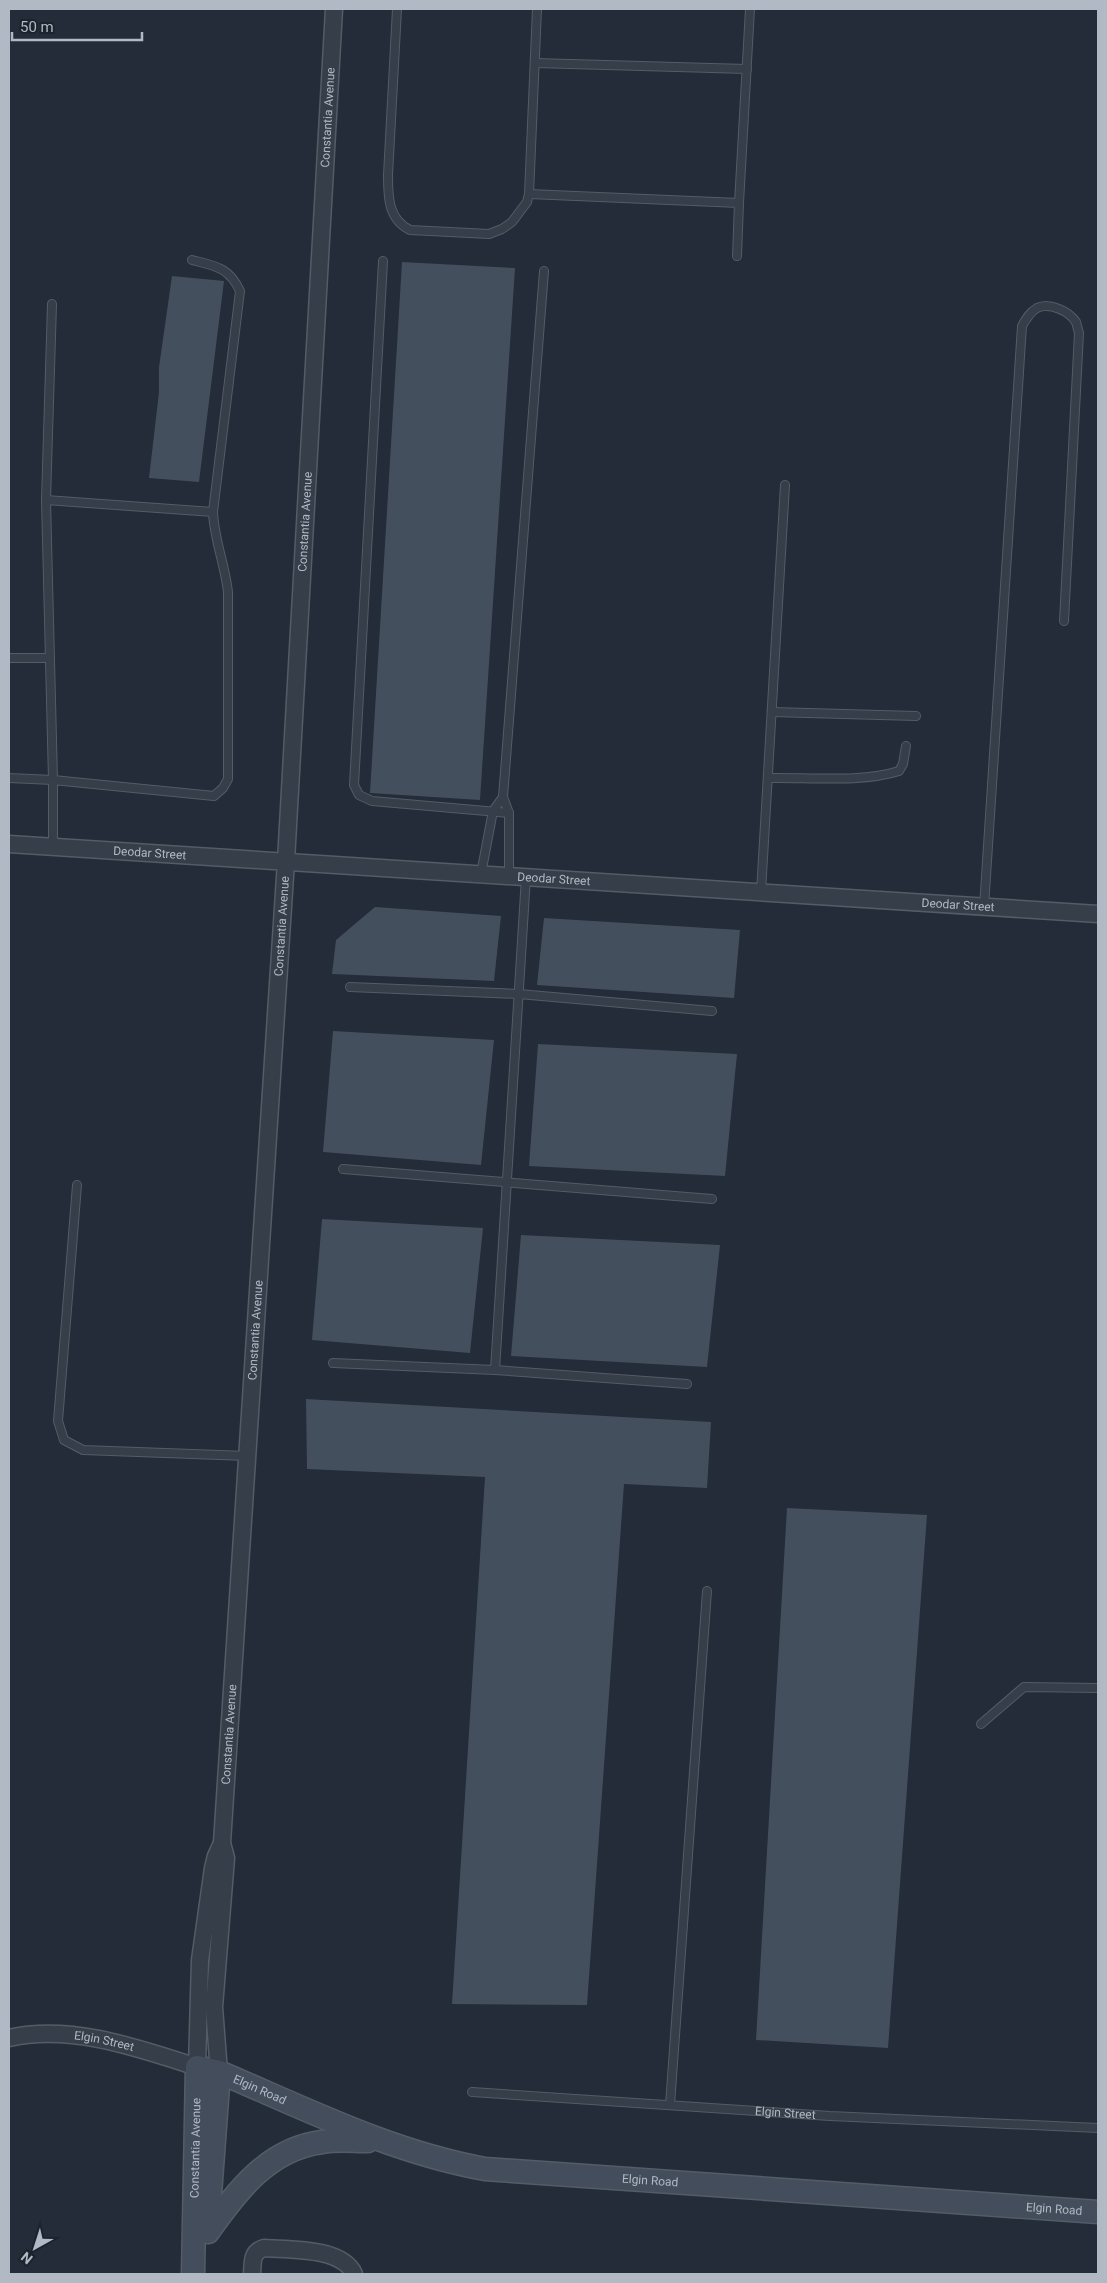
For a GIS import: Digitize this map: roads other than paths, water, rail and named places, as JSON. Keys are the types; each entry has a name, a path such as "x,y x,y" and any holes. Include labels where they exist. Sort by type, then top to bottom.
{"street":[{"name":"Constantia Avenue","path":"204,2274 219,2072 214,2006 226,1858 222,1843 286,861 334,9"},
{"name":"Deodar Street","path":"9,844 1098,914"},
{"name":"Constantia Avenue","path":"193,2274 200,1960 213,1868 222,1843"},
{"name":"Elgin Street","path":"9,2038 26,2034 48,2033 82,2036 138,2049 197,2067"},
{"name":"Elgin Road","path":"197,2067 219,2072 379,2141 448,2161 485,2169 1098,2212"},
{"path":"208,2232 236,2192 281,2155 302,2146 320,2142 379,2141"},
{"path":"252,2274 254,2255 264,2248 320,2252 339,2259 354,2274"}],"lane":[{"path":"396,9 388,175 390,205 398,221 403,226 418,231 489,234 502,229 512,222 527,202 529,194 537,9"},
{"path":"737,256 750,9"},
{"path":"535,63 747,69"},
{"path":"529,194 739,203"},
{"path":"9,778 54,780 214,796 223,788 228,779 228,592 225,567 213,528 212,512 240,290 233,277 218,267 192,260"},
{"path":"382,261 354,785 359,795 372,801 509,813"},
{"path":"509,876 509,813 503,797 544,271"},
{"path":"52,304 46,500 54,780 53,847"},
{"path":"984,907 1021,334 1022,326 1029,314 1039,307 1053,307 1065,312 1076,322 1079,333 1064,622"},
{"path":"761,892 785,485"},
{"path":"46,500 212,512"},
{"path":"9,658 50,658"},
{"path":"772,712 916,716"},
{"path":"768,778 840,778 887,775 899,772 904,764 906,746"},
{"path":"481,874 493,811 503,797"},
{"path":"495,1370 526,877"},
{"path":"350,987 519,994 712,1011"},
{"path":"343,1169 712,1199"},
{"path":"77,1185 58,1421 64,1440 83,1450 247,1456"},
{"path":"333,1363 495,1370 687,1384"},
{"path":"670,2105 707,1591"},
{"path":"981,1724 1024,1687 1098,1688"},
{"name":"Elgin Street","path":"472,2092 830,2116 1098,2128"}]}
